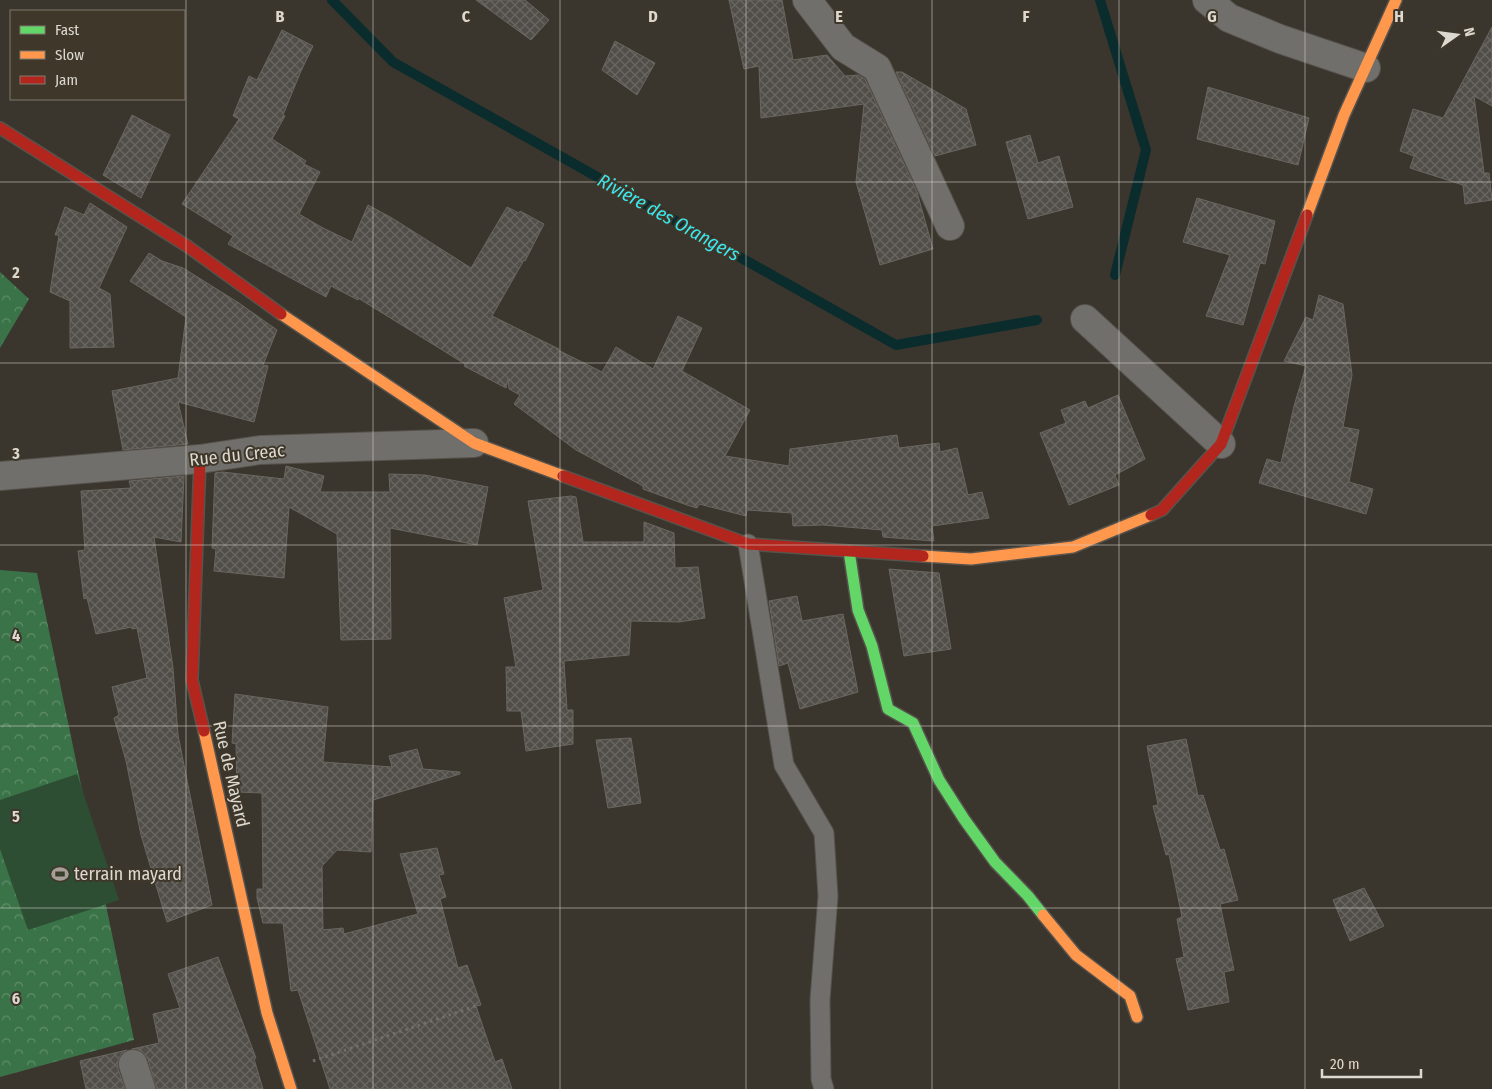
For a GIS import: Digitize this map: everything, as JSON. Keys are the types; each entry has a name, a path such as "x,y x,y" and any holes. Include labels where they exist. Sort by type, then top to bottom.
{"street":[{"path":"807,0 843,47 877,68 950,226"},
{"path":"1207,0 1229,18 1280,39 1366,68"},
{"path":"0,128 186,246 271,307 474,443 748,544 971,559 1073,547 1162,510 1221,444 1340,124 1396,0"},
{"path":"1085,318 1221,444"},
{"name":"Rue du Creac","path":"0,476 200,459 260,450 474,443"},
{"name":"Rue de Mayard","path":"200,459 192,680 267,1013 291,1089"},
{"path":"849,551 858,610 872,646 888,709 913,722 939,780 995,862 1028,896 1076,954 1130,996 1137,1017"}],"lane":[{"path":"748,544 784,766 824,833 828,896 820,1000 821,1079 824,1089"}],"path":[{"path":"284,1070 476,1006"}],"green space":[{"path":"0,272 29,299 0,348"},
{"path":"0,570 37,573 134,1040 0,1077"},
{"name":"terrain mayard","path":"77,774 119,900 28,930 0,849 0,800"}],"building":[{"path":"476,0 525,0 549,20 531,40"},
{"path":"729,0 782,0 793,60 827,55 845,76 858,75 865,79 917,192 933,249 880,265 856,182 864,104 761,118 759,66 744,69"},
{"path":"1492,27 1492,106 1474,96 1484,173 1489,173 1492,200 1465,204 1463,185 1410,168 1414,156 1400,151 1413,109 1443,118"},
{"path":"282,30 313,46 283,115 285,116 272,139 306,161 304,164 320,172 299,214 352,242 368,205 471,268 507,207 519,213 520,211 544,224 525,261 492,316 602,372 616,347 653,369 678,316 702,328 682,371 750,410 725,456 789,466 790,449 897,435 899,448 939,443 940,452 957,448 968,495 982,492 989,518 932,526 934,541 883,537 882,530 823,525 793,526 792,513 747,510 746,516 699,504 697,508 687,505 643,489 643,486 576,450 514,404 520,395 509,389 508,379 506,388 464,366 465,364 358,298 358,300 331,286 326,297 228,244 233,236 182,204 239,119 233,116 249,76 257,80"},
{"path":"615,41 655,63 637,95 602,70"},
{"path":"896,72 902,72 966,109 976,145 935,156"},
{"path":"1208,87 1309,118 1298,165 1197,139"},
{"path":"132,115 170,135 141,198 103,175"},
{"path":"1030,135 1038,163 1059,156 1073,207 1028,219 1006,142"},
{"path":"1197,198 1275,221 1265,264 1260,263 1243,325 1206,316 1230,255 1183,242"},
{"path":"90,203 127,227 99,288 110,294 114,347 70,348 70,301 50,292 59,235 55,235 65,207 84,215"},
{"path":"149,253 162,261 183,268 239,303 277,330 263,365 268,366 254,422 178,402 188,444 123,450 112,391 178,378 186,317 130,281"},
{"path":"1319,295 1343,304 1352,375 1343,427 1359,430 1349,482 1373,489 1366,514 1259,483 1267,459 1281,463 1294,406 1306,366 1284,361 1306,317 1313,320"},
{"path":"1118,395 1145,459 1115,475 1119,485 1069,505 1040,433 1066,423 1061,410 1085,401 1088,408"},
{"path":"286,466 324,476 320,492 390,492 389,474 425,475 488,487 477,545 390,528 391,639 341,640 337,534 289,507 284,578 214,571 216,549 212,548 215,473 222,472 284,479"},
{"path":"184,476 181,542 154,537 173,668 178,735 212,905 167,922 141,835 126,761 114,718 119,715 112,687 147,678 137,628 132,629 132,627 96,634 87,598 84,599 78,551 85,550 81,491 131,488 129,481"},
{"path":"576,497 583,542 644,542 644,522 674,533 675,568 698,567 705,618 679,622 631,621 629,655 564,661 567,710 573,710 573,744 526,751 521,711 507,711 506,667 516,667 504,598 543,590 528,501"},
{"path":"889,569 939,573 951,649 904,656"},
{"path":"797,596 802,621 843,614 858,692 800,709 788,663 779,666 769,601"},
{"path":"235,694 328,707 323,762 392,767 389,756 417,749 423,769 460,772 460,774 373,800 371,852 337,850 322,866 323,930 343,928 344,934 418,914 400,854 437,848 444,874 439,875 446,897 440,899 458,968 467,965 481,1005 476,1006 495,1062 502,1059 512,1089 330,1089 298,990 291,991 283,923 263,923 257,898 257,889 263,889 262,793 237,792 236,744 232,743"},
{"path":"631,738 641,803 608,808 596,740"},
{"path":"1186,739 1198,796 1203,795 1220,850 1224,849 1238,900 1220,904 1234,970 1224,972 1229,1002 1188,1010 1176,959 1184,957 1177,919 1182,917 1169,854 1166,855 1153,806 1158,805 1147,746"},
{"path":"1364,888 1384,926 1350,941 1333,900"},
{"path":"218,957 256,1058 254,1059 263,1089 156,1089 148,1059 143,1052 132,1049 159,1043 153,1014 180,1008 168,974"},
{"path":"127,1050 121,1054 118,1061 118,1069 125,1089 86,1089 80,1061"}],"waterway":[{"name":"Rivière des Orangers","path":"332,0 393,62 896,345 1037,320"},
{"name":"Rivière des Orangers","path":"1100,0 1146,150 1115,275"}],"traffic: fast":[{"path":"849,551 858,610 872,646 888,709 913,723 939,780 964,819 995,862 1028,896 1043,915"}],"traffic: slow":[{"path":"1307,215 1344,115 1396,0"},
{"path":"281,314 474,443 563,476"},
{"path":"923,556 971,559 1073,547 1151,515"},
{"path":"204,731 267,1013 291,1089"},
{"path":"1043,915 1076,955 1130,996 1137,1017"}],"traffic: jam":[{"path":"0,128 187,246 281,314"},
{"path":"1151,515 1162,510 1221,444 1307,215"},
{"path":"200,459 192,680 204,731"},
{"path":"563,476 748,544 923,556"}],"place":[{"name":"terrain mayard","path":"60,874"}]}
